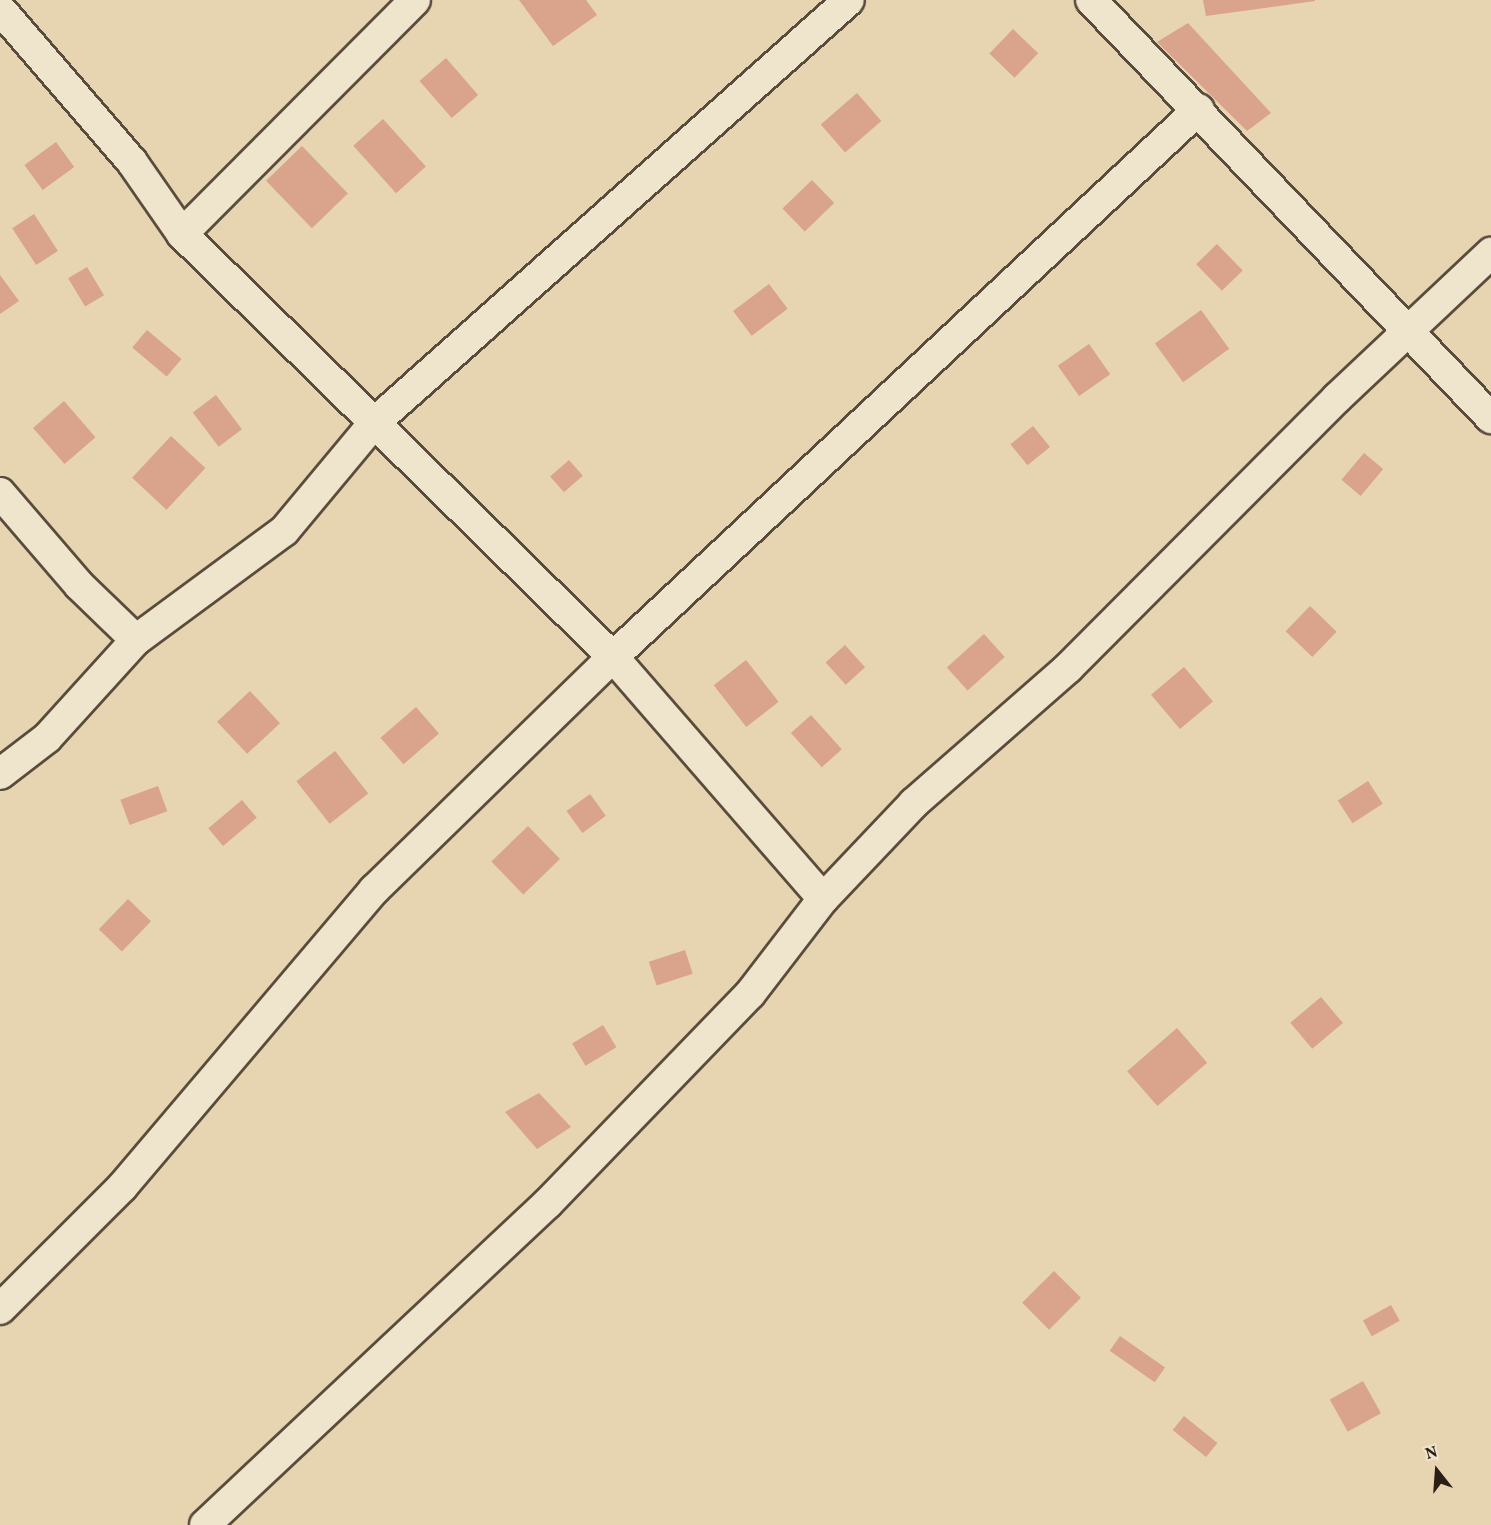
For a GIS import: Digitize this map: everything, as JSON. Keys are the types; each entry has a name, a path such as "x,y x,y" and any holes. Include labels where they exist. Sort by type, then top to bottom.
{"street":[{"path":"182,234 415,0"},
{"path":"0,774 47,738 136,640 284,531 373,424 849,0"},
{"path":"1091,0 1199,109 1491,418"},
{"path":"0,9 132,162 182,234 373,424 613,657 824,899"},
{"path":"0,1309 114,1195 374,890 613,657 1199,109"},
{"path":"205,1525 548,1203 750,994 824,899 914,803 1068,668 1408,331 1491,253"},
{"path":"0,493 79,585 136,640"}],"building":[{"path":"519,0 586,0 597,15 553,46"},
{"path":"1203,0 1315,0 1315,1 1206,16"},
{"path":"1188,23 1271,113 1247,131 1157,42"},
{"path":"1013,29 1038,53 1015,78 989,53"},
{"path":"446,58 478,95 452,118 420,81"},
{"path":"857,93 881,121 845,152 821,124"},
{"path":"383,119 426,167 396,193 353,146"},
{"path":"56,142 74,167 43,190 24,165"},
{"path":"302,146 348,193 312,228 266,181"},
{"path":"812,180 834,203 805,231 783,208"},
{"path":"34,214 58,251 36,265 12,228"},
{"path":"1217,244 1243,271 1222,291 1196,264"},
{"path":"87,267 104,295 85,307 68,278"},
{"path":"0,275 19,301 0,314"},
{"path":"769,284 788,309 752,336 733,311"},
{"path":"1201,310 1229,349 1183,382 1155,344"},
{"path":"147,330 181,359 167,377 132,348"},
{"path":"1089,344 1110,374 1079,396 1058,366"},
{"path":"216,395 242,429 219,447 193,412"},
{"path":"64,401 95,437 65,464 33,428"},
{"path":"1033,426 1050,447 1027,465 1010,444"},
{"path":"171,436 205,468 166,510 132,478"},
{"path":"1364,453 1383,469 1361,496 1342,480"},
{"path":"569,460 583,476 564,492 550,476"},
{"path":"1310,606 1337,632 1312,657 1286,631"},
{"path":"984,634 1005,657 968,690 947,667"},
{"path":"845,645 865,667 846,685 826,662"},
{"path":"746,660 779,702 746,727 714,685"},
{"path":"1184,667 1213,701 1180,729 1151,695"},
{"path":"250,691 280,723 247,754 217,722"},
{"path":"416,707 439,733 403,764 381,738"},
{"path":"811,715 842,749 822,767 791,733"},
{"path":"335,751 368,794 330,824 296,781"},
{"path":"1368,781 1383,804 1353,823 1338,801"},
{"path":"158,786 167,811 130,825 120,800"},
{"path":"590,794 606,816 582,833 567,811"},
{"path":"242,800 257,818 223,846 208,828"},
{"path":"528,826 560,859 523,895 491,861"},
{"path":"128,899 151,921 122,951 99,929"},
{"path":"685,950 693,974 657,986 649,962"},
{"path":"1321,997 1343,1023 1312,1049 1290,1023"},
{"path":"603,1025 616,1047 586,1066 572,1044"},
{"path":"1177,1028 1207,1063 1157,1106 1127,1071"},
{"path":"539,1093 571,1127 537,1149 505,1112"},
{"path":"1054,1271 1081,1298 1049,1330 1022,1303"},
{"path":"1391,1305 1400,1321 1372,1336 1363,1321"},
{"path":"1120,1336 1165,1368 1155,1382 1110,1351"},
{"path":"1363,1381 1381,1413 1348,1432 1330,1399"},
{"path":"1184,1416 1217,1443 1206,1457 1173,1430"}]}
